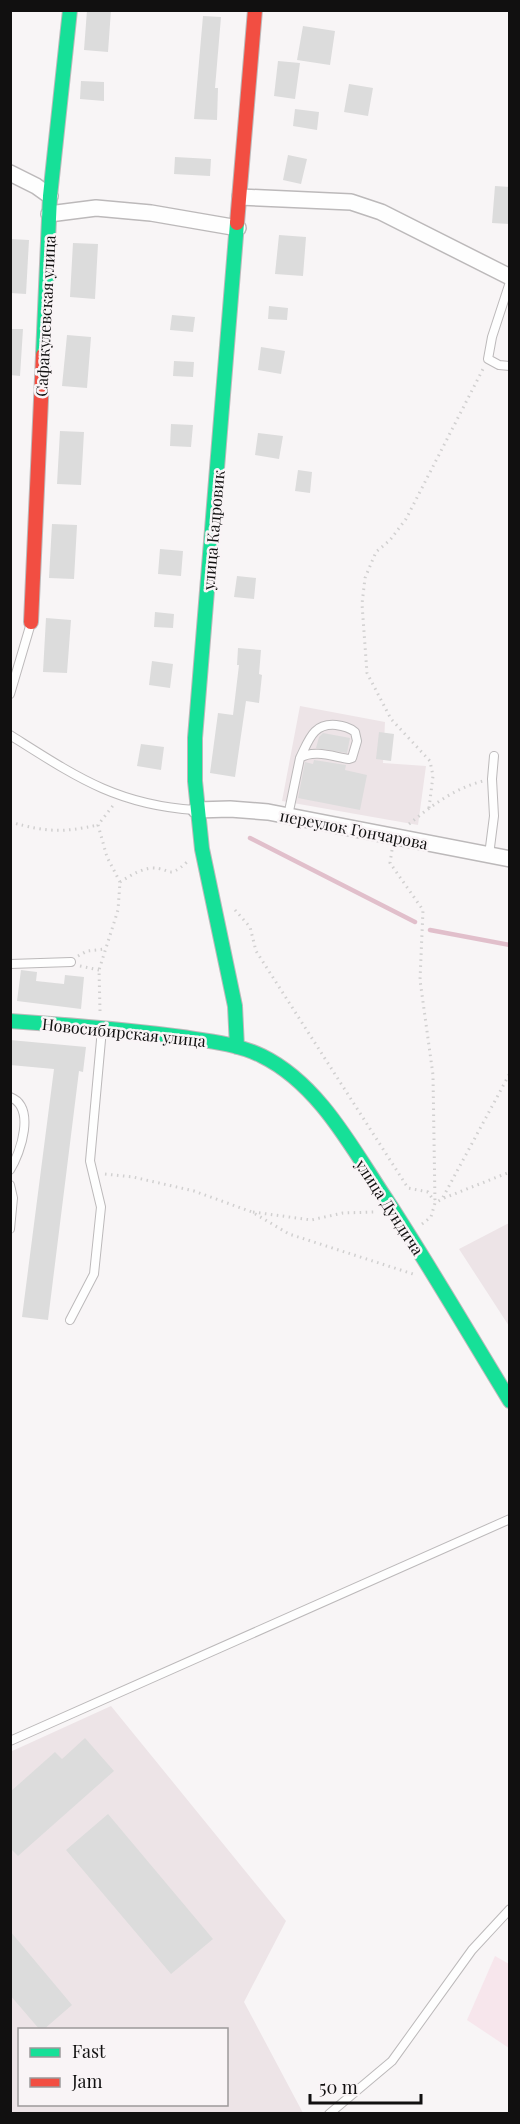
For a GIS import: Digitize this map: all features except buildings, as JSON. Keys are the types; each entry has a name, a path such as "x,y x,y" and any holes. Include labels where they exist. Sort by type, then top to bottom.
{"street":[{"name":"Сафакулевская улица","path":"31,622 50,196 70,10"},
{"name":"улица Кадровик","path":"237,1047 235,1006 196,810 195,738 255,10"},
{"path":"10,173 50,196"},
{"path":"240,197 351,202 381,212 510,279"},
{"path":"49,214 96,208 151,213 238,228"},
{"name":"переулок Гончарова","path":"196,810 230,809 268,812 510,859"},
{"name":"Новосибирская улица","path":"10,1021 164,1034 237,1047"},
{"name":"улица Дундича","path":"237,1047 277,1063 326,1113 408,1233 510,1401"}],"lane":[{"path":"510,279 492,337 488,359 499,365 510,366"},
{"path":"10,694 14,670 31,622"},
{"path":"288,816 300,758 312,734 318,727 327,724 341,726 355,732 357,741 352,758 306,754 300,758"},
{"path":"10,735 72,773 120,797 167,808 196,810"},
{"path":"489,855 494,816 492,778 494,756"},
{"path":"10,964 71,962"},
{"path":"70,1320 94,1274 101,1207 90,1161 102,1028"},
{"path":"10,1097 18,1100 25,1121 16,1161 10,1170"},
{"path":"10,1185 13,1198 10,1229"},
{"path":"10,1740 510,1520"},
{"path":"329,2114 392,2061 472,1950 510,1909"}],"path":[{"path":"429,808 434,776 430,762 392,719 368,674 362,604 365,578 376,552 390,540 406,519 488,359"},
{"path":"408,1233 431,1217 435,1203 433,1076 420,980 423,910 390,863 394,837 429,808 459,790 492,778"},
{"path":"10,822 39,830 68,831 98,825 120,797"},
{"path":"98,825 107,857 120,882 118,910 99,970 102,1028"},
{"path":"120,882 140,870 154,868 171,873 177,871 202,849"},
{"path":"234,908 249,927 256,951 408,1188 428,1192 435,1203"},
{"path":"71,962 87,951 105,949"},
{"path":"71,962 99,970"},
{"path":"442,1199 510,1073"},
{"path":"93,1172 133,1177 194,1191 252,1212 289,1234 423,1277"},
{"path":"435,1203 510,1172"},
{"path":"252,1212 311,1220 343,1213 393,1211"}],"shaded area":[{"path":"300,706 385,722 383,763 426,766 418,825 282,801"},
{"path":"509,1223 509,1326 459,1249"},
{"path":"111,1706 286,1921 244,2002 303,2113 11,2113 10,1752"},
{"path":"495,1956 509,1964 509,2048 467,2020"}],"waterway":[{"path":"250,838 415,922"},
{"path":"430,930 510,945"}],"traffic: fast":[{"path":"43,355 50,196 70,10"},
{"path":"237,223 195,738 195,781 202,849 235,1006 237,1047"},
{"path":"10,1021 118,1029 213,1042 253,1052 282,1068 317,1100 347,1139 418,1249 510,1401"}],"traffic: jam":[{"path":"237,223 255,10"},
{"path":"31,622 43,355"}]}
